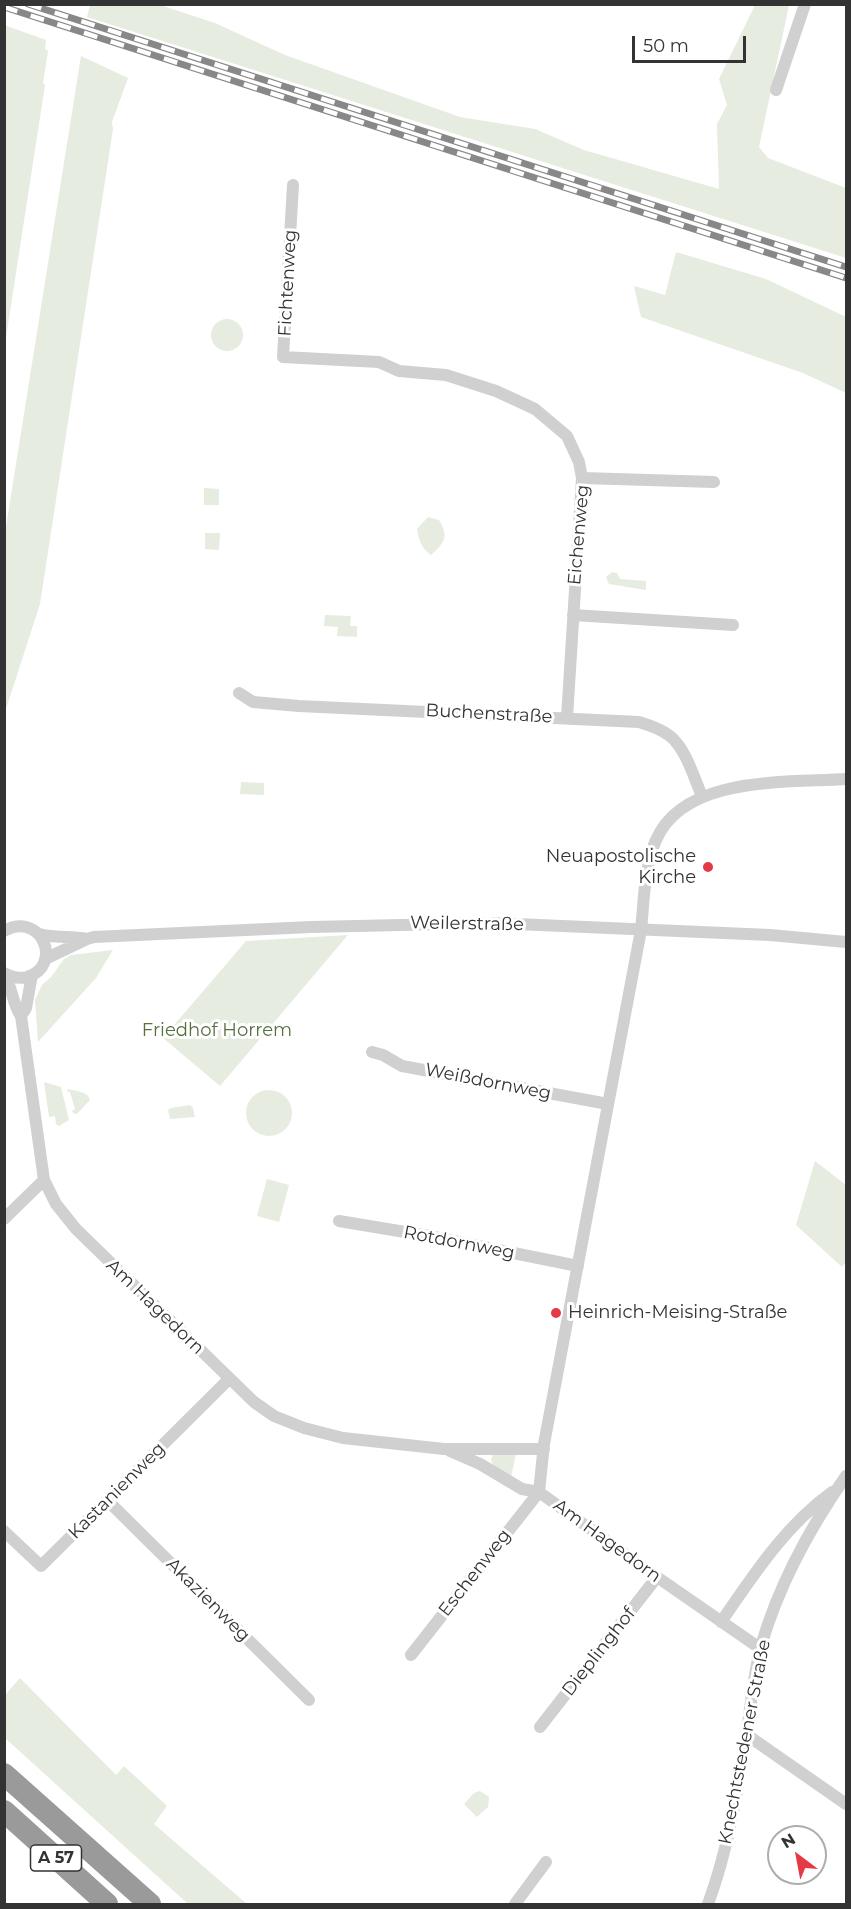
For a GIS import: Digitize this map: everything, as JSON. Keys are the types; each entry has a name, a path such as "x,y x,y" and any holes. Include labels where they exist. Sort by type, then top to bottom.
{"highway":[{"name":"A 57","path":"4,1774 150,1905"},
{"name":"A 57","path":"4,1811 107,1905"}],"street":[{"path":"776,90 805,4"},
{"name":"Fichtenweg","path":"293,185 283,357 379,362 399,371 446,375 496,391 535,409 567,436 579,462 582,478"},
{"name":"Eichenweg","path":"567,718 582,478 714,482"},
{"path":"573,615 733,625"},
{"name":"Buchenstraße","path":"239,693 253,702 272,704 639,722 671,737 682,752 702,796"},
{"path":"540,1492 544,1449 641,930 648,867 656,839 673,814 702,796 747,785 846,779"},
{"name":"Weilerstraße","path":"4,931 18,926 50,937 74,936 87,939 198,931 493,923 770,935 846,942"},
{"path":"4,974 16,978 32,975 42,965 45,959 44,942 39,934"},
{"name":"Weilerstraße","path":"45,959 87,939"},
{"name":"Am Hagedorn","path":"4,974 12,991 16,1009 21,1016 44,1180 56,1204 76,1229 229,1379 274,1416 304,1428 343,1438 444,1449 544,1449"},
{"name":"Am Hagedorn","path":"21,1016 26,1008 32,975"},
{"name":"Weißdornweg","path":"372,1052 383,1055 402,1066 608,1104"},
{"path":"4,1219 44,1180"},
{"name":"Rotdornweg","path":"339,1221 429,1236 578,1266"},
{"name":"Kastanienweg","path":"4,1531 41,1566 229,1379"},
{"name":"Am Hagedorn","path":"444,1449 487,1468 522,1489 540,1492 657,1578 761,1649"},
{"name":"Knechtstedener Straße","path":"721,1622 761,1564 787,1532 811,1507 843,1482"},
{"name":"Knechtstedener Straße","path":"708,1905 730,1833 761,1649 775,1602 817,1519 843,1482"},
{"name":"Eschenweg","path":"411,1655 540,1492"},
{"name":"Akazienweg","path":"107,1500 309,1701"},
{"name":"Dieplinghof","path":"540,1727 657,1578"},
{"path":"747,1735 846,1804"},
{"path":"514,1905 546,1862"}],"green space":[{"path":"90,5 160,5 215,23 285,55 460,117 535,129 584,150 719,189 717,124 727,105 719,79 755,5 789,5 759,147 768,158 846,188 846,258 87,17"},
{"path":"4,25 46,40 45,49 48,51 43,83 45,85 5,344"},
{"path":"81,56 128,78 112,122 113,129 40,604 5,712 5,533"},
{"path":"676,252 766,279 846,317 846,393 803,373 641,317 634,286 665,295"},
{"path":"227,319 238,324 243,335 238,346 227,351 216,346 211,335 216,324"},
{"path":"204,488 219,489 219,505 204,505"},
{"path":"428,517 439,520 445,535 440,546 431,555 421,544 417,529"},
{"path":"205,533 220,533 219,550 205,549"},
{"path":"612,572 617,573 620,579 646,581 646,590 609,584 606,577"},
{"path":"325,615 351,616 350,626 357,626 357,637 337,636 338,627 324,626"},
{"path":"241,782 264,783 264,795 240,794"},
{"name":"Friedhof Horrem","path":"348,935 220,1086 163,1038 246,941"},
{"path":"113,950 96,978 38,1042 35,1000 42,985 64,959 71,955"},
{"path":"44,1082 61,1087 69,1120 59,1126 56,1124 55,1116 49,1117"},
{"path":"67,1089 84,1093 89,1097 90,1100 77,1114 72,1111 75,1109"},
{"path":"269,1090 285,1097 292,1113 285,1129 269,1136 253,1129 246,1113 253,1097"},
{"path":"190,1105 195,1117 170,1119 168,1110"},
{"path":"815,1161 846,1185 846,1262 842,1267 796,1225"},
{"path":"267,1179 289,1185 279,1222 257,1216"},
{"path":"493,1454 516,1454 511,1477 493,1465 491,1460"},
{"path":"20,1678 116,1775 124,1766 167,1806 154,1824 247,1904 188,1904 5,1738 5,1695"},
{"path":"480,1791 489,1797 488,1807 477,1817 464,1804 474,1793"}],"railway":[{"path":"28,4 846,267"},
{"path":"4,7 846,278"}],"place":[{"name":"Neuapostolische Kirche","path":"708,867"},
{"name":"Heinrich-Meising-Straße","path":"556,1313"}]}
